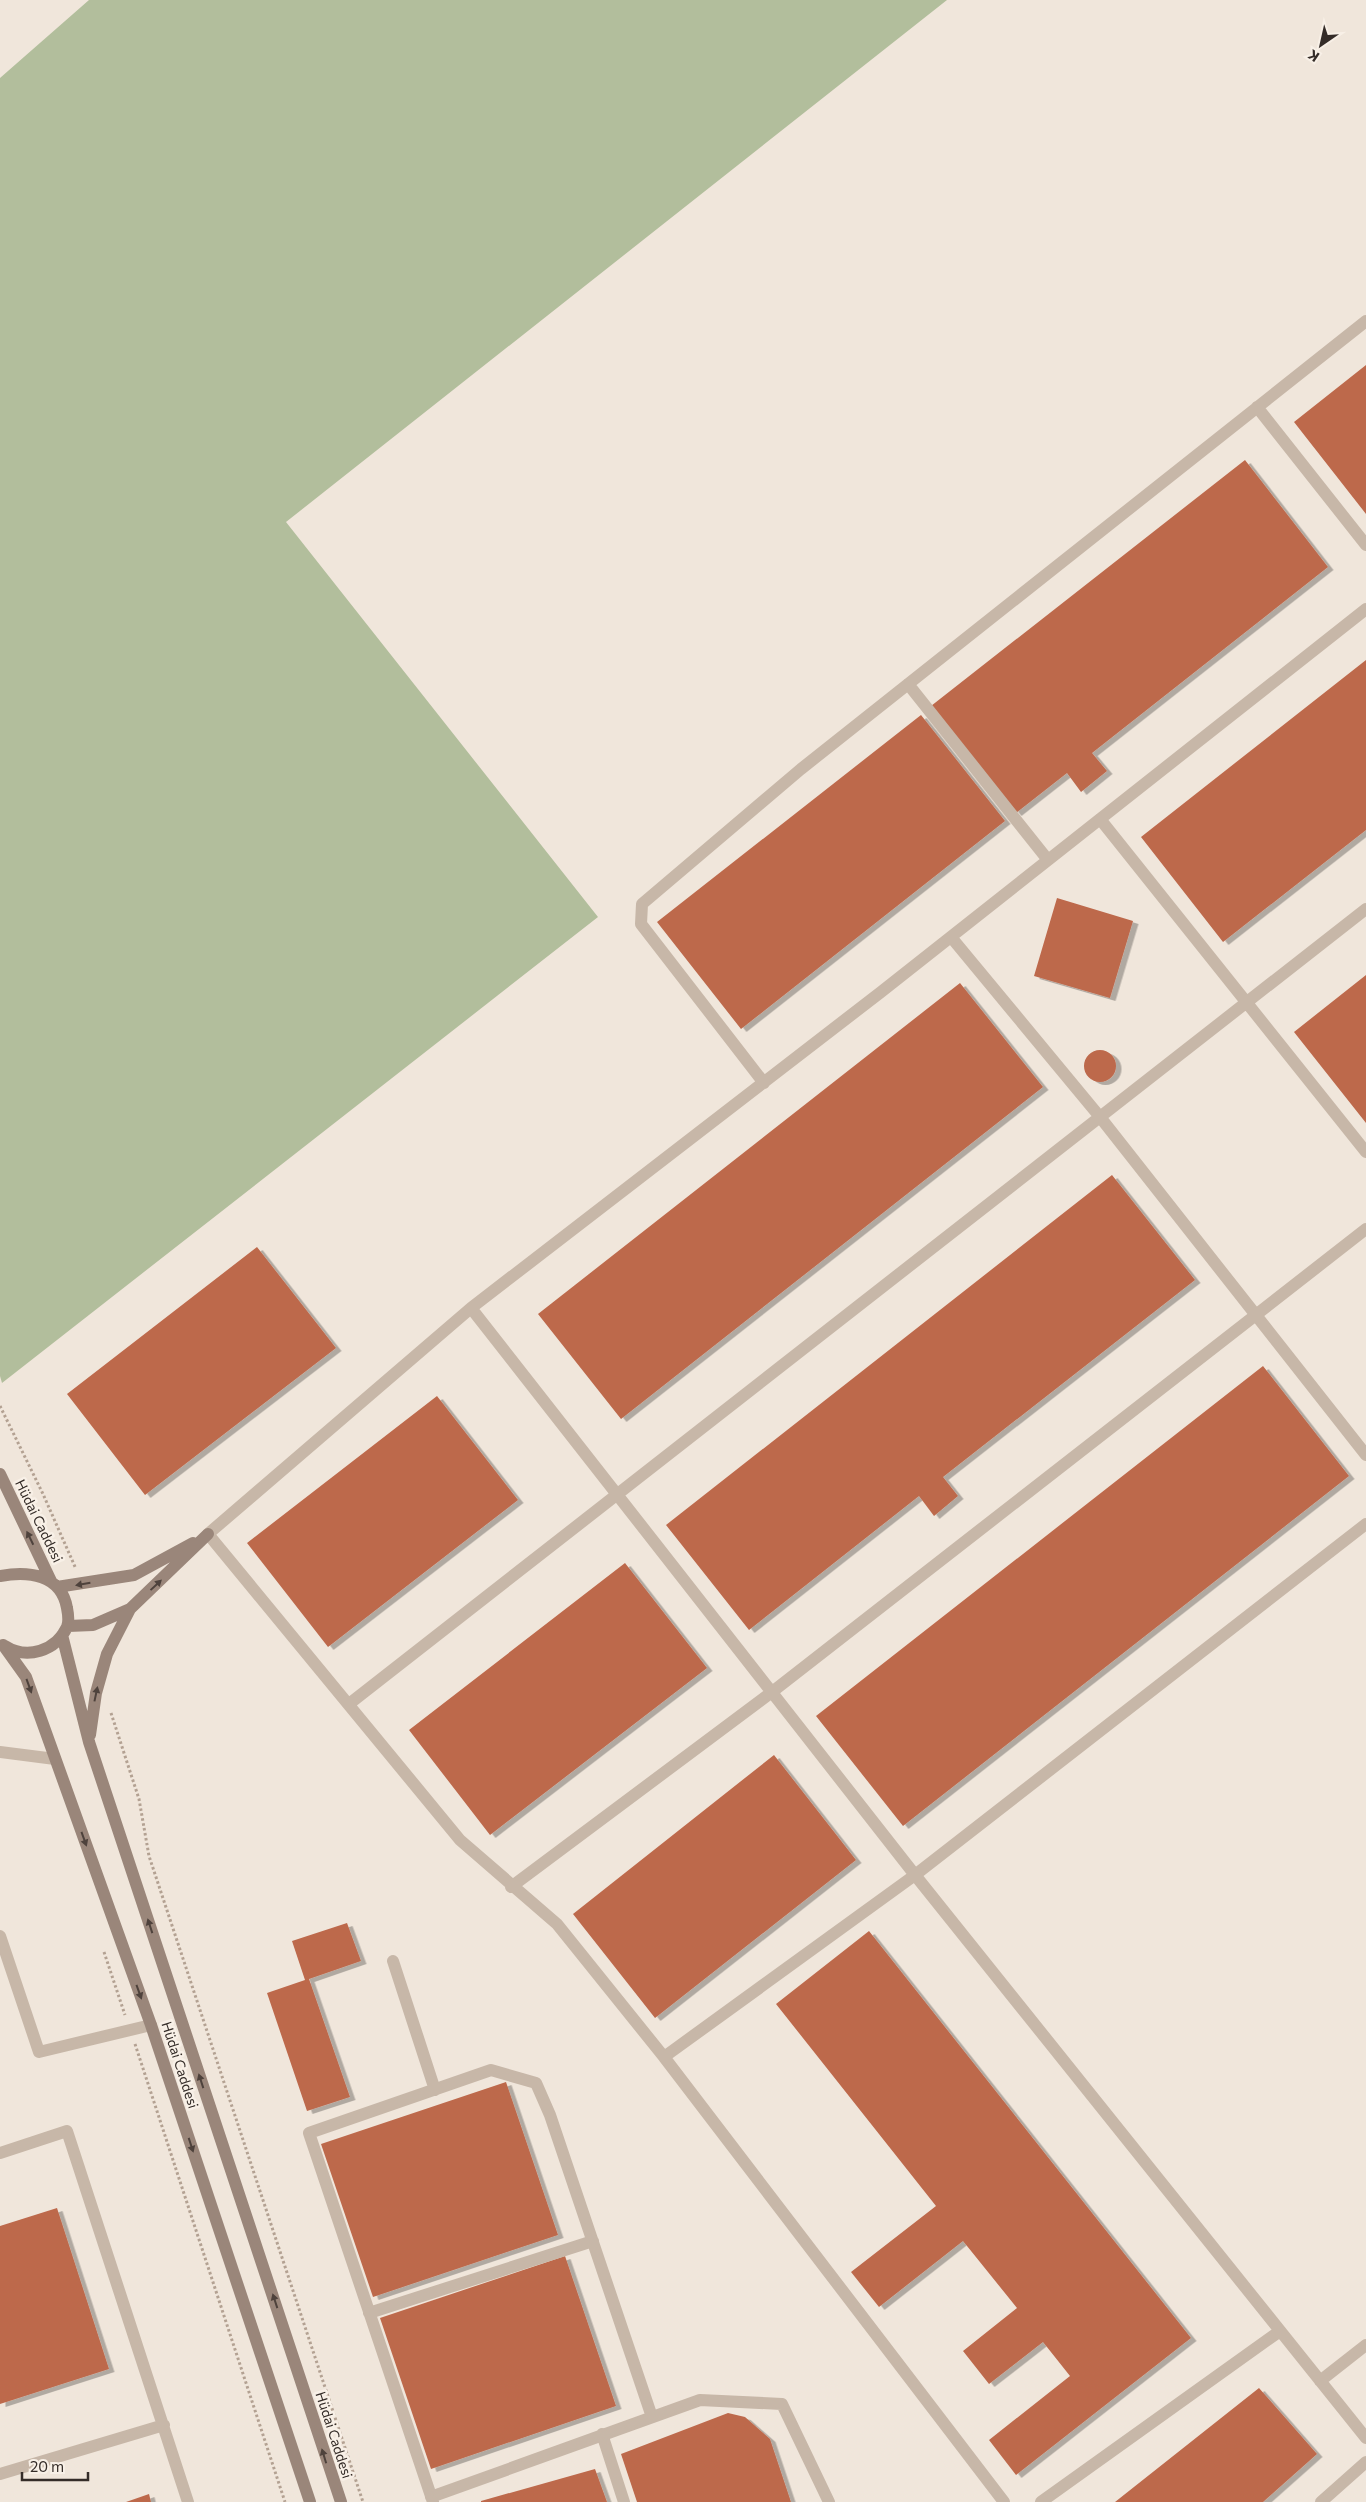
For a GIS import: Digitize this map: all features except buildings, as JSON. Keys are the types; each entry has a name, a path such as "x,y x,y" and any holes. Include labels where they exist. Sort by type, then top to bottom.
{"street":[{"path":"764,1083 641,924 642,904 800,769 1366,321"},
{"path":"1257,407 1366,545"},
{"path":"89,1742 96,1693 107,1654 130,1609 208,1534 472,1308 951,937 1366,610"},
{"path":"908,684 1048,860"},
{"path":"1100,819 1366,1152"},
{"path":"349,1704 1366,909"},
{"path":"951,937 1100,1117 1366,1455"},
{"path":"511,1886 772,1692 1366,1228"},
{"path":"472,1308 915,1875 1366,2438"},
{"name":"Hüdai Caddesi","path":"0,1474 54,1584 66,1601 65,1630 89,1742 340,2502"},
{"path":"664,2057 915,1875 1366,1524"},
{"path":"0,1576 40,1575 54,1584 82,1585 134,1575 208,1534"},
{"path":"208,1534 460,1840 556,1924 664,2057 1004,2502"},
{"path":"2,1643 13,1651 35,1653 46,1649 65,1630 93,1625 130,1609"},
{"name":"Hüdai Caddesi","path":"2,1643 26,1677 151,2025 310,2502"},
{"path":"0,1752 55,1758"},
{"path":"0,1936 39,2052 151,2025"},
{"path":"393,1962 435,2090"},
{"path":"652,2416 550,2115 536,2083 492,2070 309,2133 432,2499 602,2434 700,2400 782,2404 829,2502"},
{"path":"0,2153 67,2131 188,2502"},
{"path":"369,2313 593,2241"},
{"path":"1041,2502 1280,2331"},
{"path":"1320,2381 1366,2344"},
{"path":"0,2474 164,2425"},
{"path":"602,2434 624,2502"},
{"path":"1322,2502 1366,2462"}],"path":[{"path":"0,1406 44,1494 82,1585"},
{"path":"110,1708 139,1799 149,1856 363,2502"},
{"path":"102,1945 285,2502"}],"green space":[{"path":"89,0 947,0 286,522 598,917 2,1383 0,1376 0,78"}]}
